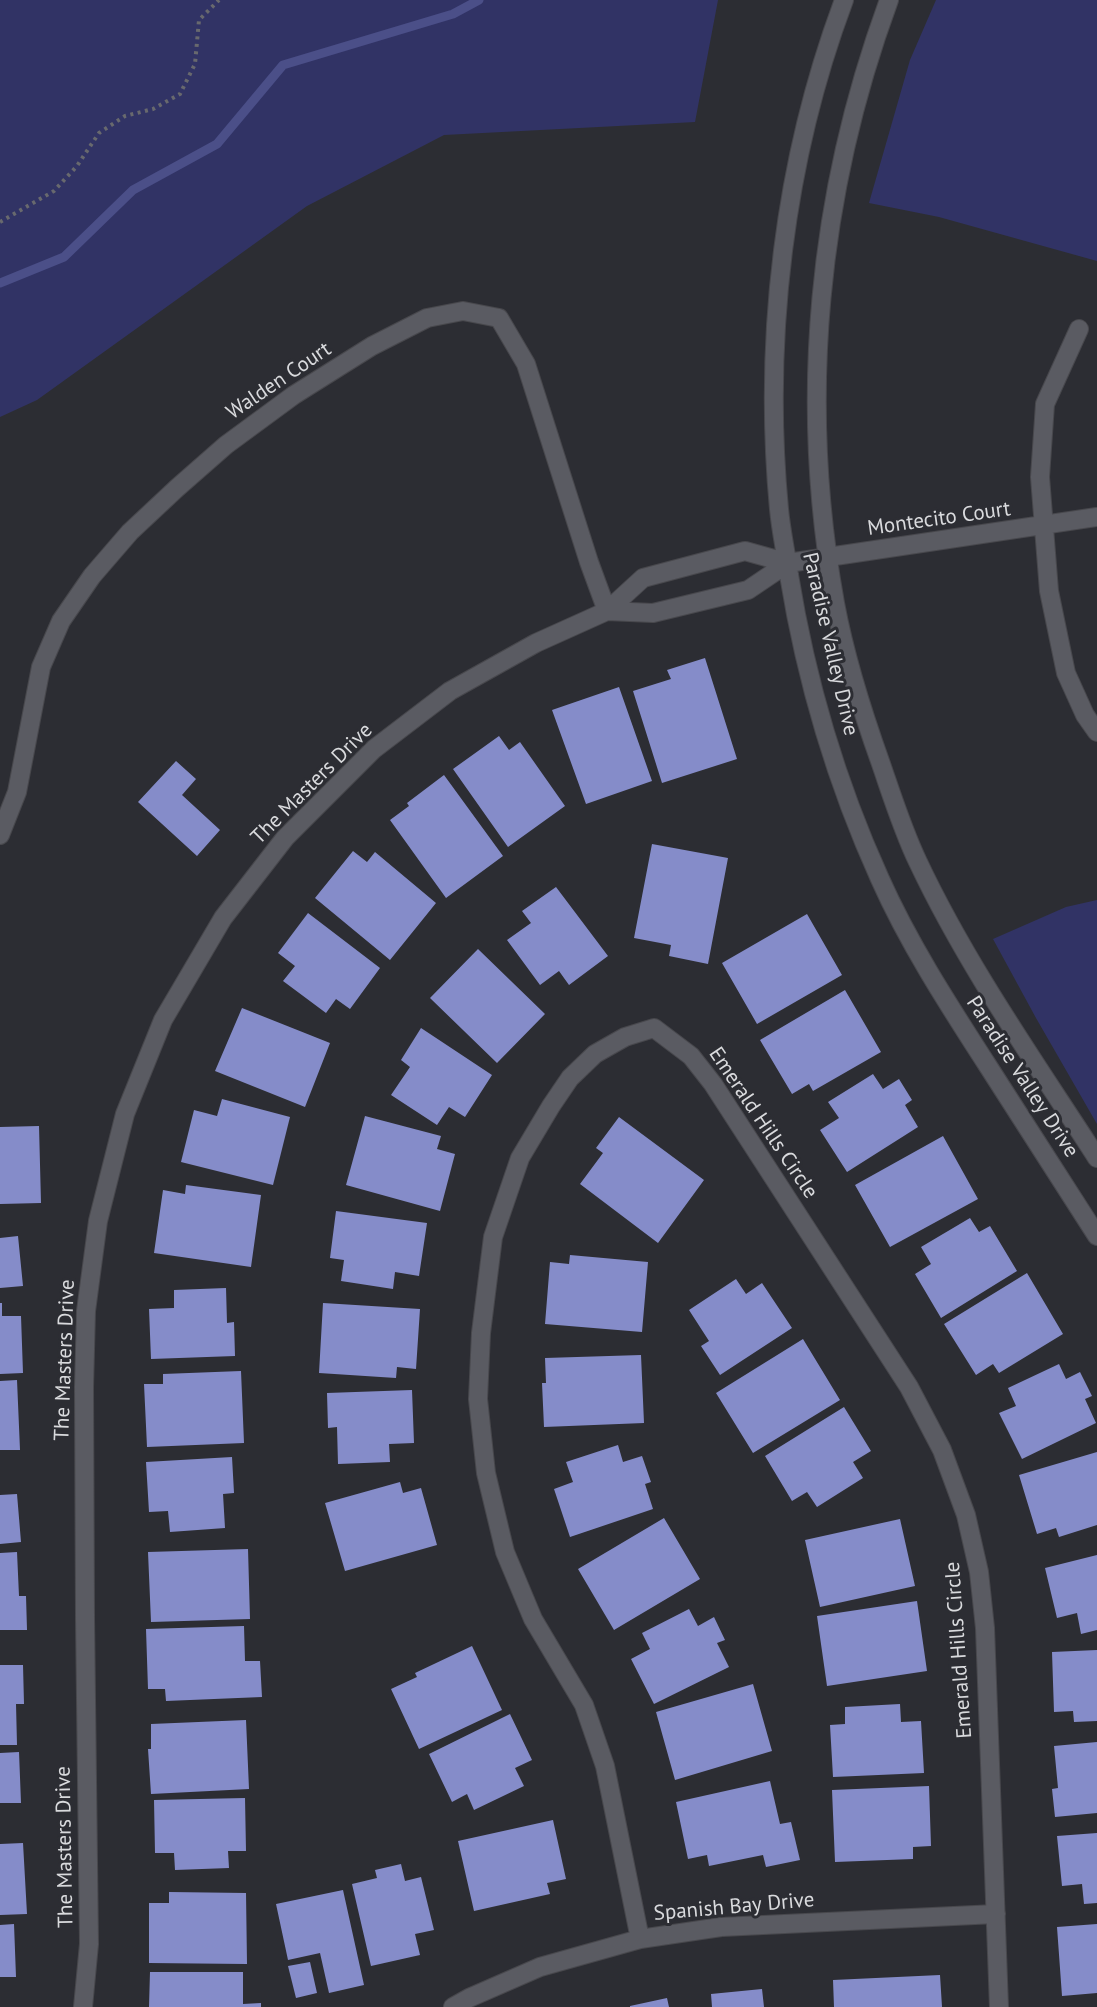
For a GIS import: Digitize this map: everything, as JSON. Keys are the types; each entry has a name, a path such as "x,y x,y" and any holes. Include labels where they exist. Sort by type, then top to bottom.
{"street":[{"name":"Paradise Valley Drive","path":"844,0 828,42 803,137 785,240 775,348 775,440 779,512 795,611 826,738 844,793 881,881 937,987 1097,1236"},
{"name":"Paradise Valley Drive","path":"889,0 869,55 844,147 826,247 818,350 817,434 821,506 836,604 850,668 870,733 917,861 973,965 1097,1158"},
{"name":"Walden Court","path":"0,835 17,792 41,667 61,621 92,576 130,532 226,445 294,395 372,346 427,318 464,311 499,318 526,364 589,562 607,611"},
{"path":"1079,329 1045,404 1040,477 1049,591 1066,673 1085,715 1097,732"},
{"name":"Montecito Court","path":"788,563 1097,518"},
{"name":"The Masters Drive","path":"83,2007 89,1944 85,1617 86,1311 98,1221 125,1114 163,1020 223,918 285,838 374,749 450,691 536,643 607,611 643,578 745,551 788,563"},
{"name":"The Masters Drive","path":"607,611 653,614 748,590 788,563"},
{"name":"Emerald Hills Circle","path":"640,1939 604,1766 584,1705 533,1619 505,1552 486,1473 478,1399 481,1333 493,1237 520,1158 570,1078 596,1054 625,1037 654,1028 692,1056 713,1084 909,1387 942,1450 966,1515 979,1572 985,1628 999,2007"},
{"name":"Spanish Bay Drive","path":"453,2007 540,1967 640,1939 721,1927 996,1914"}],"path":[{"path":"0,222 54,191 78,166 99,133 125,116 153,109 180,94 195,64 199,20 219,0"}],"shaded area":[{"path":"0,0 718,0 695,122 444,135 307,206 37,400 0,417"},
{"path":"936,0 1097,0 1097,261 939,217 869,203 910,60"},
{"path":"1097,900 1097,1124 993,939 1066,907"}],"building":[{"path":"705,658 737,759 662,783 633,691 671,679 667,670"},
{"path":"619,687 652,781 586,804 552,710"},
{"path":"499,736 509,750 520,742 565,806 508,847 453,769"},
{"path":"176,761 196,779 182,795 220,830 197,856 138,802"},
{"path":"444,775 503,856 446,898 390,820 409,806 407,803"},
{"path":"652,844 728,858 708,964 669,956 671,945 634,938"},
{"path":"353,851 367,862 375,852 436,903 390,960 315,898"},
{"path":"556,887 608,956 569,985 559,971 540,985 507,940 531,923 522,911"},
{"path":"308,913 380,968 350,1009 336,999 326,1013 283,981 295,966 278,953"},
{"path":"807,914 842,975 757,1024 722,963"},
{"path":"478,949 545,1014 497,1063 430,998"},
{"path":"845,990 881,1052 813,1091 809,1084 792,1094 760,1040"},
{"path":"242,1008 330,1043 305,1107 215,1071"},
{"path":"421,1028 492,1075 465,1117 449,1107 437,1125 391,1095 410,1067 401,1060"},
{"path":"873,1074 883,1089 899,1079 912,1100 905,1105 918,1127 847,1172 820,1130 839,1118 828,1102"},
{"path":"222,1099 290,1117 273,1185 181,1162 194,1110 217,1116"},
{"path":"365,1116 441,1136 437,1149 455,1154 440,1211 346,1185"},
{"path":"619,1117 704,1180 658,1243 580,1184 603,1153 596,1148"},
{"path":"39,1126 41,1203 0,1204 0,1127"},
{"path":"943,1136 978,1199 890,1247 855,1185"},
{"path":"186,1185 261,1195 251,1267 154,1253 163,1190 185,1194"},
{"path":"336,1211 427,1223 419,1276 395,1272 393,1289 341,1281 344,1260 330,1258"},
{"path":"970,1218 979,1232 990,1226 1017,1271 941,1318 915,1274 931,1264 921,1247"},
{"path":"18,1236 23,1286 0,1288 0,1238"},
{"path":"570,1255 648,1262 642,1332 545,1324 550,1262 569,1264"},
{"path":"1027,1273 1063,1334 999,1373 993,1364 976,1375 944,1324"},
{"path":"736,1279 746,1294 762,1283 792,1328 720,1375 701,1346 709,1341 689,1310"},
{"path":"226,1288 227,1323 234,1322 235,1356 151,1359 149,1309 174,1308 174,1290"},
{"path":"0,1303 2,1303 2,1316 21,1316 23,1373 0,1374"},
{"path":"323,1303 420,1309 416,1369 397,1367 396,1378 319,1373"},
{"path":"803,1339 840,1400 753,1453 716,1393"},
{"path":"641,1355 644,1423 544,1427 542,1383 546,1383 545,1358"},
{"path":"1059,1364 1066,1379 1080,1372 1092,1396 1085,1399 1096,1423 1022,1459 999,1413 1016,1406 1008,1388"},
{"path":"241,1371 244,1443 147,1447 144,1384 163,1384 163,1374"},
{"path":"17,1380 20,1450 0,1450 0,1381"},
{"path":"412,1390 414,1443 389,1444 390,1462 338,1464 337,1427 328,1428 327,1393"},
{"path":"844,1407 871,1451 853,1462 863,1478 817,1507 807,1492 792,1501 765,1456"},
{"path":"618,1445 623,1462 642,1456 651,1482 645,1484 653,1509 570,1537 554,1489 573,1482 566,1462"},
{"path":"1097,1452 1097,1525 1059,1537 1056,1528 1037,1534 1019,1475"},
{"path":"232,1457 234,1493 223,1494 225,1528 170,1532 168,1511 149,1512 146,1462"},
{"path":"400,1482 403,1493 421,1488 437,1545 345,1571 325,1503"},
{"path":"17,1494 21,1542 0,1544 0,1495"},
{"path":"664,1518 700,1579 614,1630 578,1569"},
{"path":"900,1519 915,1586 820,1607 805,1540"},
{"path":"248,1549 250,1619 151,1622 148,1552"},
{"path":"17,1552 19,1596 26,1596 27,1630 0,1630 0,1553"},
{"path":"1097,1555 1097,1630 1081,1634 1077,1613 1057,1618 1045,1568"},
{"path":"917,1601 927,1671 827,1686 817,1616"},
{"path":"689,1609 698,1626 714,1617 725,1640 717,1643 729,1667 654,1704 631,1659 650,1649 642,1633"},
{"path":"244,1626 245,1661 260,1661 262,1697 166,1701 165,1689 148,1689 146,1629"},
{"path":"472,1646 502,1710 419,1749 391,1689 417,1677 415,1673"},
{"path":"1097,1650 1097,1721 1074,1722 1073,1711 1054,1712 1052,1652"},
{"path":"0,1665 23,1665 24,1704 16,1704 17,1745 0,1745"},
{"path":"753,1684 772,1751 675,1780 656,1712"},
{"path":"900,1704 901,1722 921,1721 924,1773 833,1777 830,1725 845,1724 845,1707"},
{"path":"510,1714 532,1760 515,1768 524,1786 474,1810 467,1794 452,1802 429,1754"},
{"path":"246,1720 249,1789 151,1794 148,1749 151,1749 151,1724"},
{"path":"1097,1742 1097,1813 1055,1817 1052,1789 1058,1788 1054,1746"},
{"path":"19,1752 21,1803 0,1803 0,1753"},
{"path":"770,1781 780,1824 791,1822 800,1860 766,1867 763,1855 709,1866 707,1855 688,1859 676,1802"},
{"path":"929,1786 931,1846 913,1847 913,1859 835,1862 832,1790"},
{"path":"245,1798 246,1851 228,1851 229,1868 175,1870 174,1853 155,1853 154,1800"},
{"path":"553,1820 566,1879 547,1883 550,1894 474,1911 458,1841"},
{"path":"1097,1833 1097,1903 1084,1904 1082,1884 1062,1886 1057,1836"},
{"path":"23,1843 27,1914 0,1915 0,1844"},
{"path":"401,1864 405,1881 421,1877 434,1930 415,1934 420,1955 371,1966 352,1884 377,1878 375,1870"},
{"path":"343,1890 364,1985 329,1993 320,1953 288,1960 276,1904"},
{"path":"169,1892 246,1893 247,1964 149,1963 149,1903 169,1903"},
{"path":"14,1924 16,1977 0,1977 0,1925"},
{"path":"1097,1924 1097,1993 1062,1996 1057,1927"},
{"path":"310,1962 317,1993 296,1998 288,1966"},
{"path":"150,1972 243,1972 243,2004 261,2003 261,2007 149,2007"},
{"path":"940,1975 942,2007 834,2007 833,1980"},
{"path":"762,1989 764,2007 712,2007 711,1994"},
{"path":"667,1998 669,2007 630,2007 630,2006"}],"waterway":[{"path":"0,283 64,257 133,190 217,144 283,65 453,14 479,0"}]}
